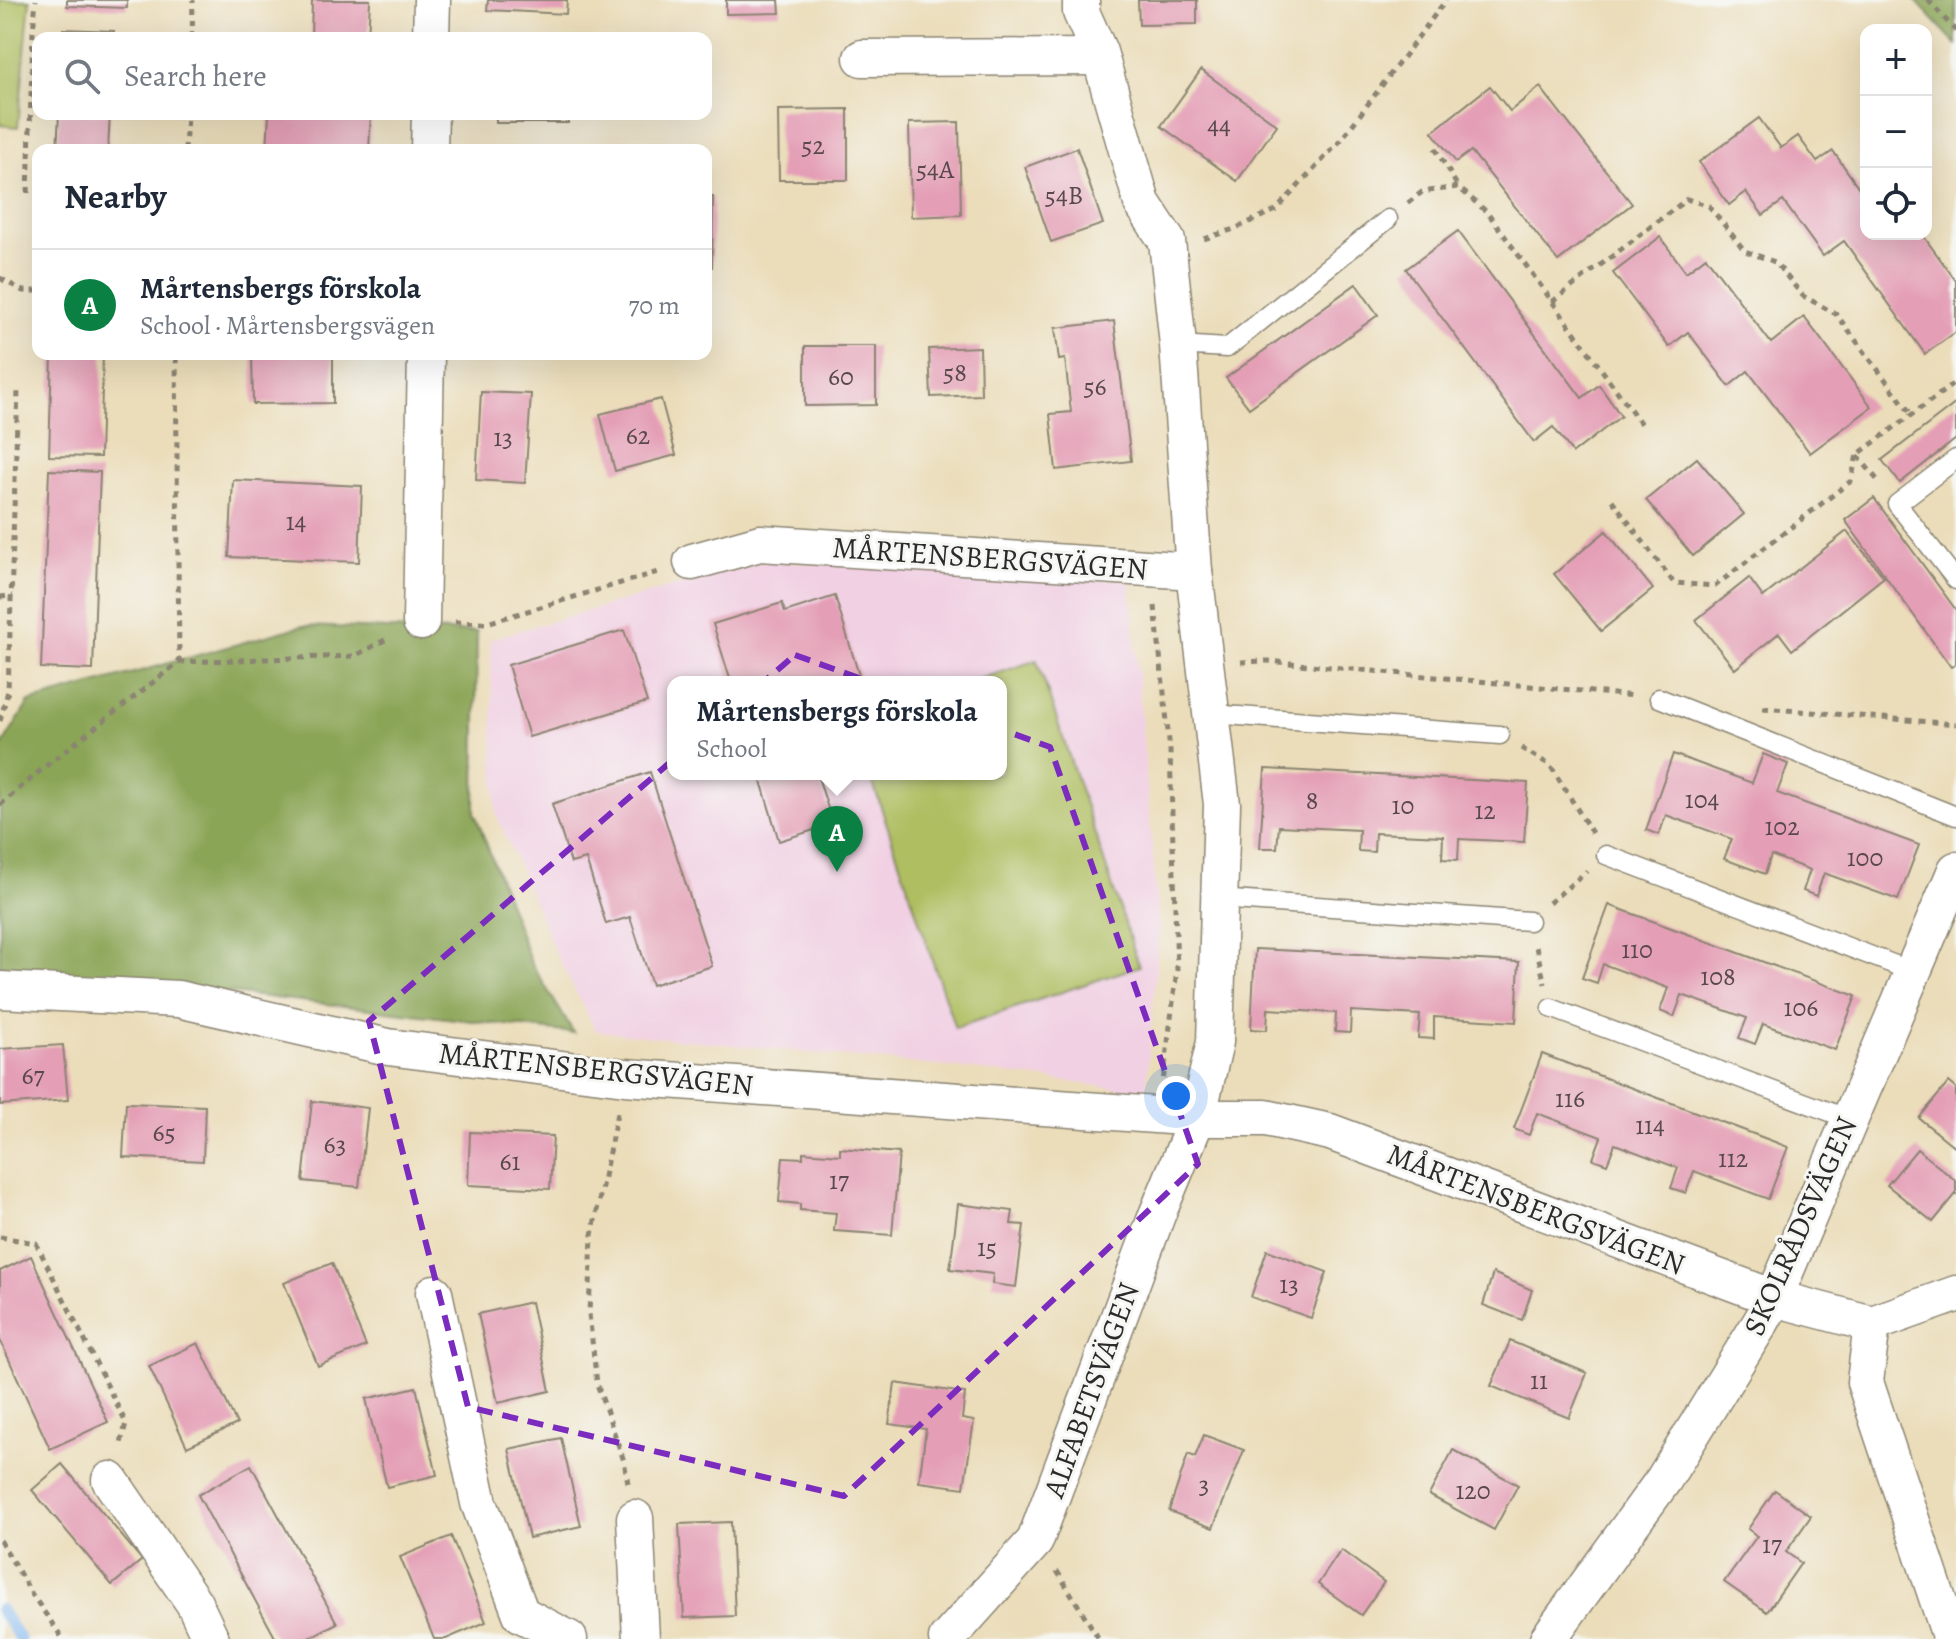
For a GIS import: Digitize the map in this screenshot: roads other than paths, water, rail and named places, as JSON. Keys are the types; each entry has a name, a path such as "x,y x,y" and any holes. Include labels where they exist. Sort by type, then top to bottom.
{"street":[{"path":"431,32 432,0"},
{"name":"MÅRTENSBERGSVÄGEN","path":"1081,0 1081,12 1100,57 1142,203 1167,241 1178,345 1194,571 1222,804 1215,1042 1197,1118"},
{"path":"862,58 1100,57"},
{"path":"429,144 430,120"},
{"path":"421,622 426,360"},
{"name":"MÅRTENSBERGSVÄGEN","path":"692,562 760,543 1194,571"},
{"name":"SKOLRÅDSVÄGEN","path":"1548,1639 1664,1479 1774,1298 1956,870"},
{"name":"MÅRTENSBERGSVÄGEN","path":"0,990 178,999 388,1047 625,1077 1197,1118 1266,1118 1330,1132 1774,1298 1872,1324"},
{"name":"ALFABETSVÄGEN","path":"947,1639 1035,1541 1157,1215 1197,1118"},
{"path":"434,1293 479,1503 521,1614 569,1639"},
{"path":"1951,1639 1865,1382 1872,1324 1956,1294"},
{"path":"110,1480 194,1603 211,1639"},
{"path":"635,1518 641,1639"}],"lane":[{"path":"1178,345 1227,348 1388,219"},
{"path":"1956,459 1897,504 1956,580"},
{"path":"1659,698 1956,816"},
{"path":"1211,714 1500,735"},
{"path":"1606,855 1911,971"},
{"path":"1219,899 1529,921"},
{"path":"1551,1008 1849,1119"}],"waterway":[{"path":"0,1609 20,1639"}],"place":[{"name":"Mårtensbergs förskola","path":"837,872"}]}
